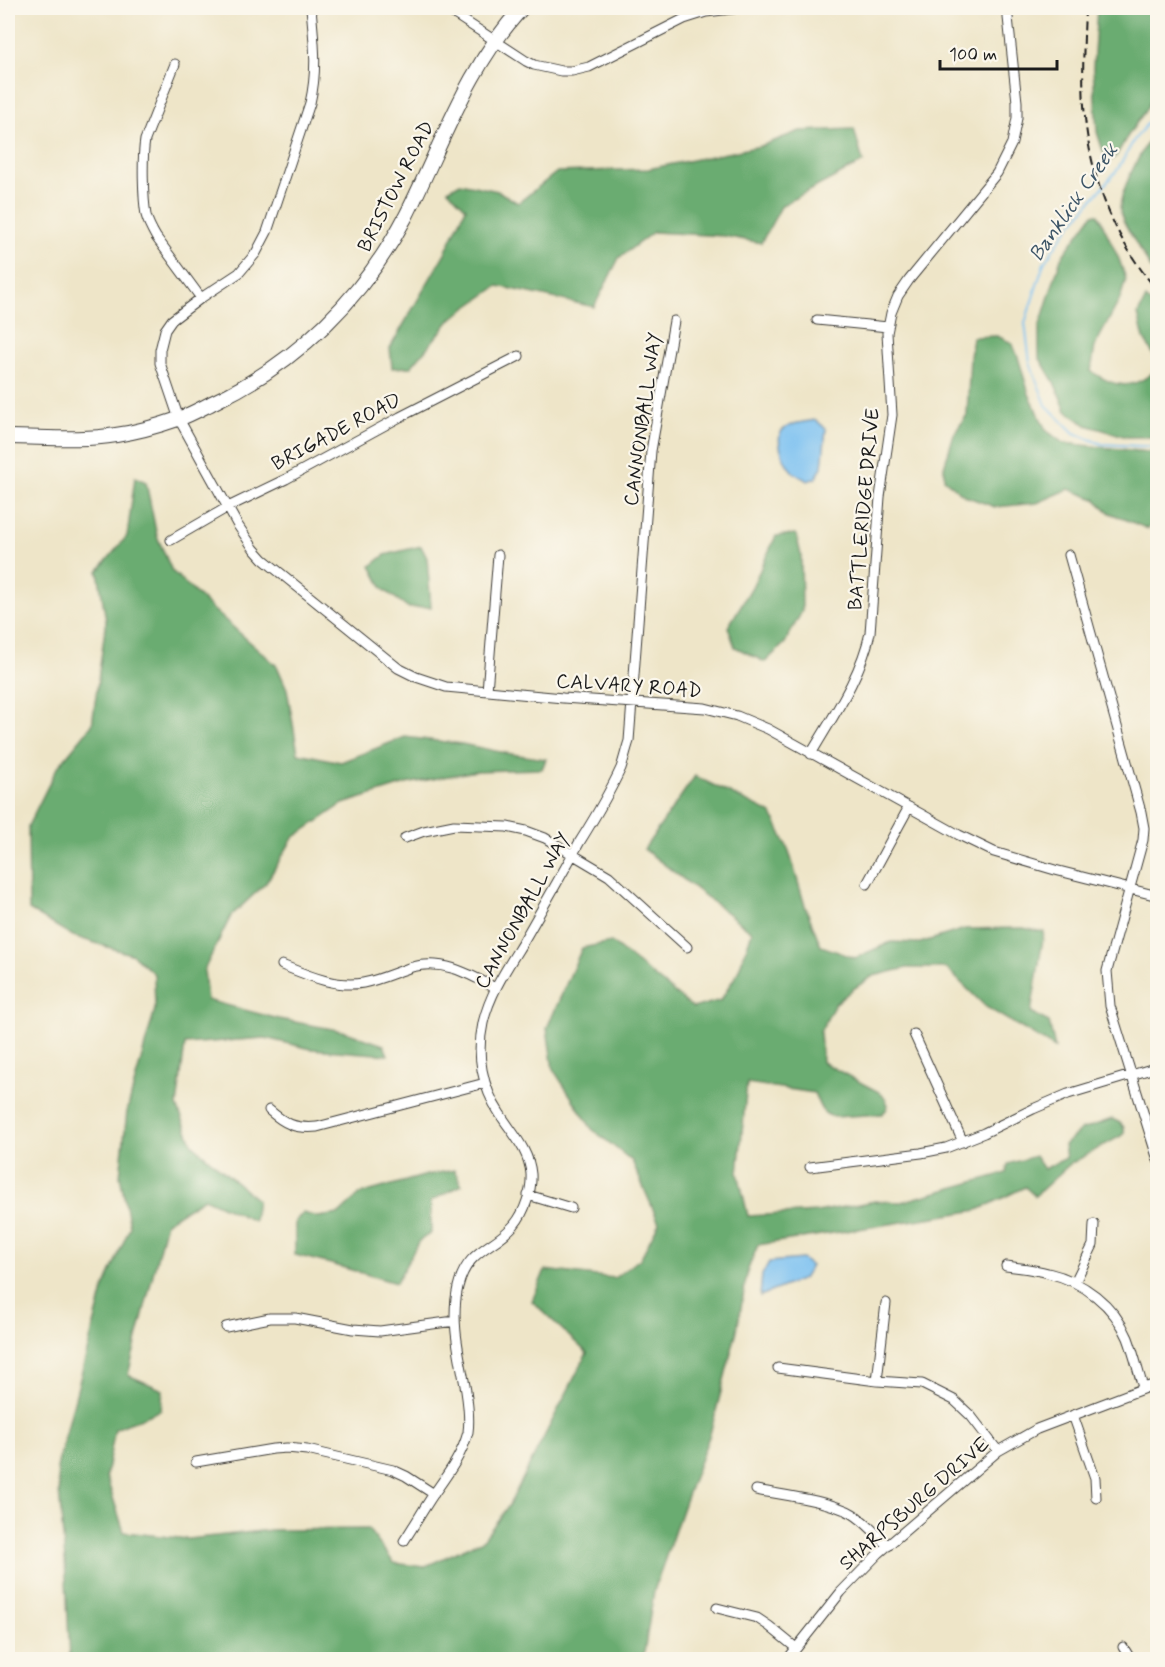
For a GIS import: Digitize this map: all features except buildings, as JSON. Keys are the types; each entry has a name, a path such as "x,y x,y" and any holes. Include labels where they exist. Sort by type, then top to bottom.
{"main road":[{"name":"BRISTOW ROAD","path":"8,437 117,435 179,419 231,394 267,373 296,352 324,328 350,300 384,254 406,216 459,103 495,40 522,8"}],"street":[{"name":"CALVARY ROAD","path":"311,8 316,57 313,89 267,232 256,253 239,273 172,320 165,330 160,350 160,363 179,419 228,507 254,549 263,559 398,668 433,684 487,691 723,711 768,729 994,852 1158,896"},
{"path":"445,8 534,65 561,71 589,67 684,20 706,12 740,8"},
{"name":"BATTLERIDGE DRIVE","path":"811,754 862,661 870,633 880,497 892,415 888,327 891,313 897,296 988,185 1004,161 1012,143 1017,118 1017,102 1007,8"},
{"path":"175,64 145,140 145,207 150,226 156,237 201,298"},
{"path":"818,320 888,327"},
{"name":"CANNONBALL WAY","path":"404,1541 455,1463 468,1430 468,1408 455,1321 458,1288 463,1274 479,1252 515,1224 523,1210 531,1186 531,1173 522,1145 490,1096 485,1083 480,1061 481,1032 495,988 621,766 628,741 651,451 674,321"},
{"name":"BRIGADE ROAD","path":"171,540 228,507 286,479 519,356"},
{"path":"487,691 498,555"},
{"path":"1069,555 1144,828 1143,840 1107,971 1110,1006 1158,1160"},
{"path":"867,884 909,807"},
{"path":"405,838 424,831 454,825 507,827 545,838 609,876 687,947"},
{"path":"282,965 323,980 350,984 363,983 413,967 438,965 465,972 495,988"},
{"path":"914,1034 963,1142"},
{"path":"810,1167 946,1148 1068,1094 1158,1067"},
{"path":"269,1110 283,1122 291,1125 303,1128 317,1127 485,1083"},
{"path":"528,1195 572,1208"},
{"path":"1075,1282 1093,1245 1094,1224"},
{"path":"1006,1266 1048,1272 1075,1282 1107,1305 1128,1338 1143,1387"},
{"path":"877,1380 886,1303"},
{"path":"225,1327 270,1318 295,1318 353,1329 380,1331 455,1321"},
{"path":"778,1368 922,1384 954,1400 971,1416 998,1451"},
{"name":"SHARPSBURG DRIVE","path":"787,1659 841,1592 888,1546 998,1451 1037,1429 1158,1383"},
{"path":"1073,1415 1095,1478 1096,1498"},
{"path":"196,1462 273,1449 307,1450 393,1470 434,1494"},
{"path":"756,1490 828,1505 853,1514 888,1546"},
{"path":"717,1608 757,1618 796,1648"},
{"path":"1124,1647 1131,1659"}],"green space":[{"path":"1097,8 1155,8 1157,10 1157,88 1147,108 1116,156 1111,160 1104,154 1097,132 1093,68"},
{"path":"1157,125 1157,274 1151,269 1127,228 1120,206 1127,183"},
{"path":"854,129 863,162 782,205 761,243 724,236 653,232 619,258 594,307 498,286 452,318 411,367 392,368 390,348 446,251 466,208 448,190 460,183 498,191 518,203 557,172 648,169 761,146 800,131"},
{"path":"1093,214 1098,214 1126,279 1120,299 1095,346 1091,371 1109,381 1125,385 1140,381 1157,369 1157,437 1127,437 1086,425 1066,411 1054,382 1039,357 1039,328 1061,258"},
{"path":"1146,298 1157,310 1157,369 1156,359 1144,339 1138,314"},
{"path":"997,336 1012,343 1029,394 1046,430 1063,443 1157,453 1157,521 1148,529 1110,513 1095,499 1069,489 1037,503 995,507 965,496 944,479 944,467 954,434 967,415 973,337"},
{"path":"135,477 146,482 157,536 172,571 277,666 287,689 298,753 341,762 405,737 462,744 546,759 542,769 476,771 406,784 343,804 293,838 266,883 231,916 204,970 207,1000 279,1019 343,1031 384,1045 388,1055 311,1049 265,1038 185,1044 177,1106 193,1145 257,1200 254,1221 204,1198 166,1222 128,1375 163,1390 161,1410 115,1429 106,1476 124,1532 188,1539 271,1530 368,1529 394,1563 424,1567 483,1540 509,1505 587,1353 532,1301 545,1270 614,1278 640,1259 659,1223 632,1161 592,1129 553,1069 547,1028 582,948 611,942 693,1008 721,1000 738,972 752,932 644,849 695,776 772,814 789,851 805,906 821,946 855,958 891,942 920,943 965,929 1023,928 1044,932 1031,1013 1049,1022 1055,1048 986,1007 946,968 907,968 873,976 853,989 835,1004 820,1032 822,1062 879,1092 888,1105 882,1114 830,1116 823,1112 814,1093 747,1083 738,1173 748,1216 817,1212 875,1201 901,1202 1006,1173 1008,1164 1035,1156 1044,1169 1066,1158 1064,1145 1081,1130 1112,1119 1123,1126 1124,1133 1070,1164 1035,1196 1025,1187 978,1210 758,1245 748,1269 737,1330 710,1434 654,1591 643,1659 70,1659 57,1467 103,1290 130,1227 120,1176 127,1111 155,1009 154,974 133,955 73,936 29,910 28,826 57,768 92,725 106,621 98,571 127,536"},
{"path":"796,534 801,555 802,611 785,643 765,662 735,647 728,627 752,587 776,536"},
{"path":"421,546 427,558 431,607 409,608 383,589 371,566 385,555"},
{"path":"454,1170 462,1185 431,1201 431,1233 419,1241 396,1283 295,1255 295,1221 303,1213 318,1217 339,1214 360,1194 427,1175"}],"water":[{"path":"816,420 826,429 822,467 816,478 808,481 795,474 789,467 783,456 779,438 784,429 788,427"},
{"path":"802,1259 811,1266 803,1279 760,1296 762,1275 769,1262"}],"waterway":[{"name":"Banklick Creek","path":"1158,110 1134,140 1118,169 1066,231 1044,263 1025,323 1030,363 1046,405 1074,433 1102,444 1158,447"}],"railway":[{"path":"1085,8 1083,93 1086,130 1097,180 1128,250 1158,291"}]}
